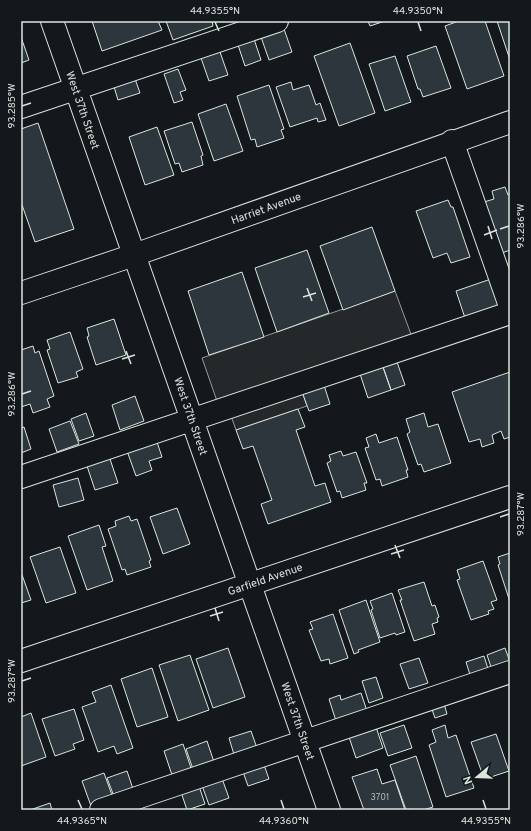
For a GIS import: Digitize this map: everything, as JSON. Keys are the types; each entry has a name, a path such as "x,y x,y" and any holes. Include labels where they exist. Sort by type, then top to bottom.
{"street":[{"name":"West 37th Street","path":"52,21 329,810"},
{"path":"21,107 277,21"},
{"name":"Harriet Avenue","path":"21,293 452,141 510,122"},
{"path":"452,141 510,306"},
{"path":"21,477 510,312"},
{"name":"Garfield Avenue","path":"21,661 510,497"},
{"path":"101,810 510,672"}],"shaded area":[{"path":"395,291 412,337 218,404 202,358"},
{"path":"301,389 307,406 236,430 230,413"}],"building":[{"path":"92,21 158,21 162,30 102,51"},
{"path":"166,21 212,21 213,26 173,40"},
{"path":"368,21 385,21 370,26"},
{"path":"456,21 485,21 504,76 467,89 445,26"},
{"path":"497,21 510,21 510,60"},
{"path":"284,29 292,52 269,60 261,37"},
{"path":"253,36 261,60 245,66 237,42"},
{"path":"21,37 29,60 21,63"},
{"path":"350,43 375,113 339,126 314,56"},
{"path":"436,46 451,88 423,97 420,89 418,89 407,56"},
{"path":"220,52 228,75 209,81 201,58"},
{"path":"395,56 411,102 385,111 369,64"},
{"path":"178,69 186,90 180,92 183,100 174,103 164,74"},
{"path":"133,73 140,93 118,100 112,80"},
{"path":"291,82 293,90 309,85 316,105 320,103 326,120 318,122 317,118 290,127 276,87"},
{"path":"269,85 284,129 281,130 284,138 257,147 255,139 251,140 237,96"},
{"path":"226,104 243,151 214,161 198,114"},
{"path":"192,122 203,155 201,156 203,165 182,172 179,163 175,164 164,131"},
{"path":"38,123 74,229 35,242 21,202 21,129"},
{"path":"157,127 174,175 145,185 129,137"},
{"path":"505,187 508,195 510,194 510,250 502,253 484,202 494,199 492,191"},
{"path":"448,200 451,207 453,207 470,257 451,263 447,253 433,258 416,211"},
{"path":"372,227 395,291 343,310 320,246"},
{"path":"307,250 329,313 277,332 255,268"},
{"path":"242,272 264,337 209,355 188,291"},
{"path":"491,279 501,306 465,318 456,291"},
{"path":"114,319 126,355 96,365 87,337 89,336 87,328"},
{"path":"70,332 83,369 76,372 78,377 58,383 47,350 50,349 47,340"},
{"path":"33,346 35,353 39,351 54,396 47,399 50,407 33,413 30,404 21,407 21,350"},
{"path":"397,362 405,385 391,390 383,367"},
{"path":"383,367 391,390 368,398 360,374"},
{"path":"510,372 510,437 504,439 501,431 492,435 494,443 482,447 480,439 469,442 452,392"},
{"path":"323,382 330,404 309,411 301,389"},
{"path":"135,396 144,421 120,430 112,405"},
{"path":"298,409 305,427 296,430 315,486 325,483 331,502 268,524 261,504 272,500 253,446 243,449 236,430"},
{"path":"86,413 94,436 79,441 71,419"},
{"path":"424,413 428,427 438,424 451,463 424,472 421,464 418,465 407,434 410,432 406,419"},
{"path":"70,421 79,444 57,452 49,429"},
{"path":"24,427 31,449 21,453 21,428"},
{"path":"376,434 379,443 397,437 408,470 406,470 408,477 382,486 380,479 376,480 365,448 369,447 366,438"},
{"path":"157,442 162,457 149,461 152,470 136,476 127,451"},
{"path":"341,451 343,456 356,452 367,483 364,483 366,490 342,498 340,491 337,492 327,463 331,461 329,455"},
{"path":"109,456 118,483 95,490 86,463"},
{"path":"78,478 84,500 59,507 53,485"},
{"path":"177,508 190,544 163,554 150,517"},
{"path":"129,516 131,521 137,519 151,560 149,561 151,567 127,575 125,569 122,570 108,529 116,526 115,521"},
{"path":"99,525 106,546 102,547 113,581 87,590 68,536"},
{"path":"60,547 76,593 46,603 30,557"},
{"path":"510,553 510,602 498,565 500,564 498,557"},
{"path":"483,561 497,600 491,602 494,609 488,611 489,614 471,620 457,580 460,579 457,570"},
{"path":"21,572 31,600 21,603"},
{"path":"424,582 432,606 435,605 439,617 437,618 438,622 432,624 435,634 414,641 398,590"},
{"path":"392,593 405,632 396,635 395,633 380,638 371,610 373,609 370,601"},
{"path":"366,600 380,642 358,650 359,652 354,654 339,610"},
{"path":"333,614 348,658 330,664 329,659 321,661 309,630 313,629 310,622"},
{"path":"228,648 245,697 213,708 196,659"},
{"path":"505,648 510,662 492,670 487,655"},
{"path":"190,655 209,710 178,721 159,665"},
{"path":"484,656 489,672 471,678 466,662"},
{"path":"419,658 428,683 409,689 400,664"},
{"path":"152,668 168,717 137,727 121,679"},
{"path":"376,677 383,698 369,703 362,681"},
{"path":"111,685 133,748 117,754 114,746 98,752 82,707 96,702 92,692"},
{"path":"361,693 367,711 336,721 329,699 340,695 341,700"},
{"path":"443,700 447,714 435,718 430,704"},
{"path":"74,709 84,740 73,744 75,749 55,756 42,719"},
{"path":"31,713 46,757 21,766 21,717"},
{"path":"404,725 412,748 388,756 380,733"},
{"path":"445,725 448,738 456,735 474,788 446,797 429,745 436,742 432,730"},
{"path":"376,727 383,748 356,758 349,737"},
{"path":"251,731 258,751 235,758 229,738"},
{"path":"496,734 509,771 488,778 485,772 482,773 471,742"},
{"path":"207,741 215,765 194,772 186,749"},
{"path":"183,744 192,771 173,778 164,751"},
{"path":"416,756 433,807 423,810 406,810 390,765"},
{"path":"263,762 269,779 248,786 242,769"},
{"path":"377,769 382,784 395,780 405,810 364,810 352,777"},
{"path":"127,771 134,792 115,799 107,778"},
{"path":"104,773 113,798 91,806 82,781"},
{"path":"220,773 229,798 209,805 200,780"},
{"path":"198,783 205,804 187,810 180,789"},
{"path":"50,803 52,810 30,810"}]}
